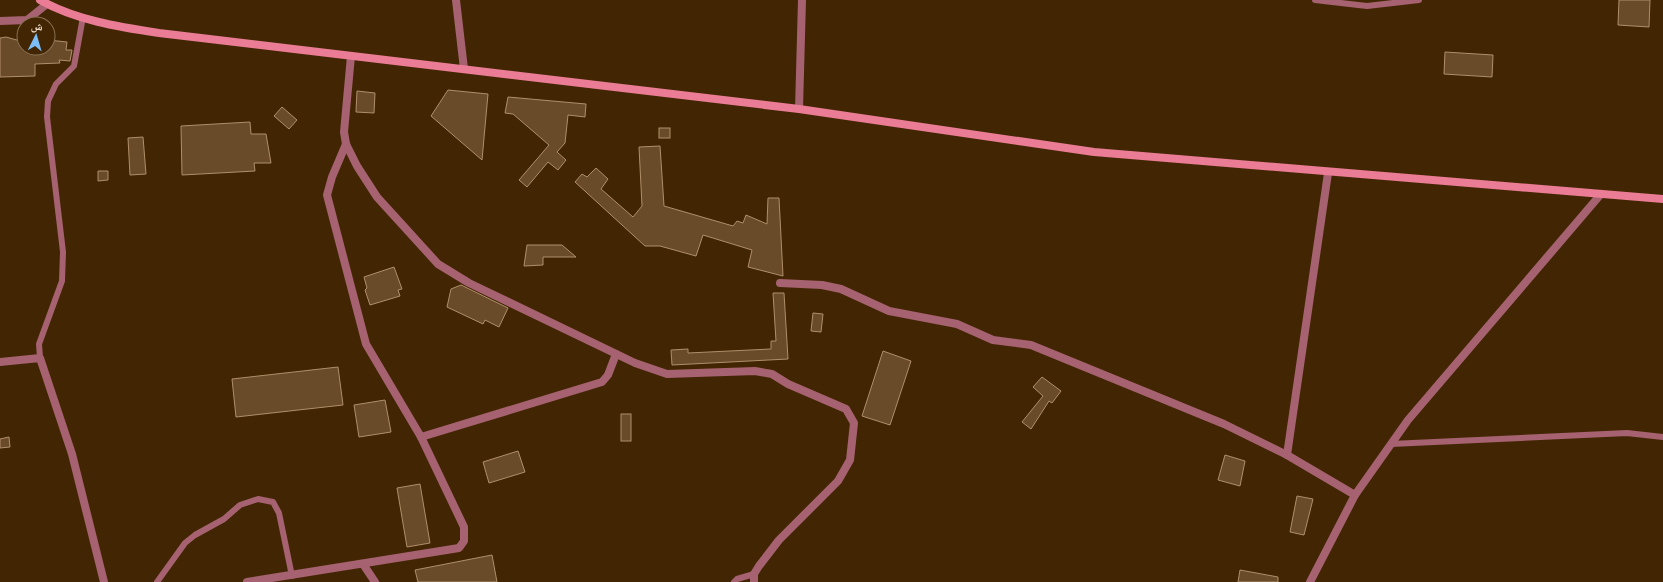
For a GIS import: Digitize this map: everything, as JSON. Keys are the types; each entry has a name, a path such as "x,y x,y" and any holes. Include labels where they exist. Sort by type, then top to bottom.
{"main road":[{"path":"44,2 112,26 158,33 799,109 1094,152 1328,173 1662,199"}],"street":[{"path":"456,0 464,69"},
{"path":"799,109 802,0"},
{"path":"0,21 27,20 44,2"},
{"path":"352,56 344,132 346,144 357,166 377,197 438,264 469,284 635,364 667,374 754,371 772,374 788,384 846,409 854,423 850,460 838,481 779,540 759,566 754,578"},
{"path":"247,582 281,580 292,576 459,548 464,541 464,527 420,437 366,344 327,195 332,177 346,144"},
{"path":"1288,455 1328,173"},
{"path":"1310,582 1355,495 1408,420 1600,194"},
{"path":"780,283 822,285 841,289 889,311 957,324 993,340 1031,345 1224,424 1288,455 1355,495"},
{"path":"420,437 602,382 608,375 616,354"},
{"path":"0,362 40,358 72,454 104,582"},
{"path":"363,564 375,582"}],"lane":[{"path":"1315,0 1367,6 1419,0"},
{"path":"40,358 39,344 62,282 63,272 63,252 47,117 48,101 56,84 74,66 83,17"},
{"path":"1391,444 1628,434 1663,437"},
{"path":"157,582 162,572 185,543 195,535 224,519 240,505 258,499 272,502 278,513 292,576"},
{"path":"734,582 737,579 754,578"}],"building":[{"path":"1619,0 1650,0 1649,27 1618,25"},
{"path":"6,37 16,40 16,56 56,56 56,41 67,42 66,50 72,50 70,61 59,60 60,63 35,64 35,76 0,77 0,38"},
{"path":"1445,52 1493,55 1492,77 1444,74"},
{"path":"448,90 488,94 482,160 431,116"},
{"path":"357,91 375,93 374,113 356,112"},
{"path":"508,97 586,104 585,117 568,115 565,143 557,152 566,160 558,170 548,162 527,187 519,180 549,145 513,114 505,113"},
{"path":"282,107 297,120 289,129 274,116"},
{"path":"250,122 251,134 266,134 271,163 254,163 255,171 182,175 181,126"},
{"path":"659,128 670,128 670,138 659,138"},
{"path":"143,137 146,174 130,175 128,138"},
{"path":"660,146 664,206 733,226 737,221 743,223 746,215 767,224 768,198 779,198 783,276 748,267 752,250 703,235 696,256 660,246 645,246 575,182 582,174 587,177 596,168 608,179 601,189 633,217 642,206 639,147"},
{"path":"98,171 108,171 108,180 98,181"},
{"path":"527,245 562,245 576,257 543,257 543,265 524,266"},
{"path":"394,267 402,289 398,290 400,296 370,305 365,290 367,288 364,277"},
{"path":"461,285 508,308 499,327 485,320 483,324 447,307 451,289"},
{"path":"773,293 784,293 788,359 672,365 671,350 688,349 688,353 771,349 771,341 776,341"},
{"path":"813,313 823,314 821,332 811,331"},
{"path":"883,351 911,361 890,425 862,416"},
{"path":"338,367 343,405 236,417 232,379"},
{"path":"1042,377 1061,391 1052,403 1049,401 1031,429 1022,422 1043,396 1033,387"},
{"path":"385,400 391,432 359,437 354,405"},
{"path":"621,414 631,414 631,441 621,441"},
{"path":"9,437 10,447 0,448 0,439"},
{"path":"518,451 525,472 489,483 483,462"},
{"path":"1225,455 1245,461 1240,486 1218,480"},
{"path":"420,484 430,543 407,547 397,488"},
{"path":"1297,496 1313,499 1304,535 1290,532"},
{"path":"492,555 497,582 418,582 415,570"},
{"path":"1240,570 1278,577 1278,582 1238,582"}]}
